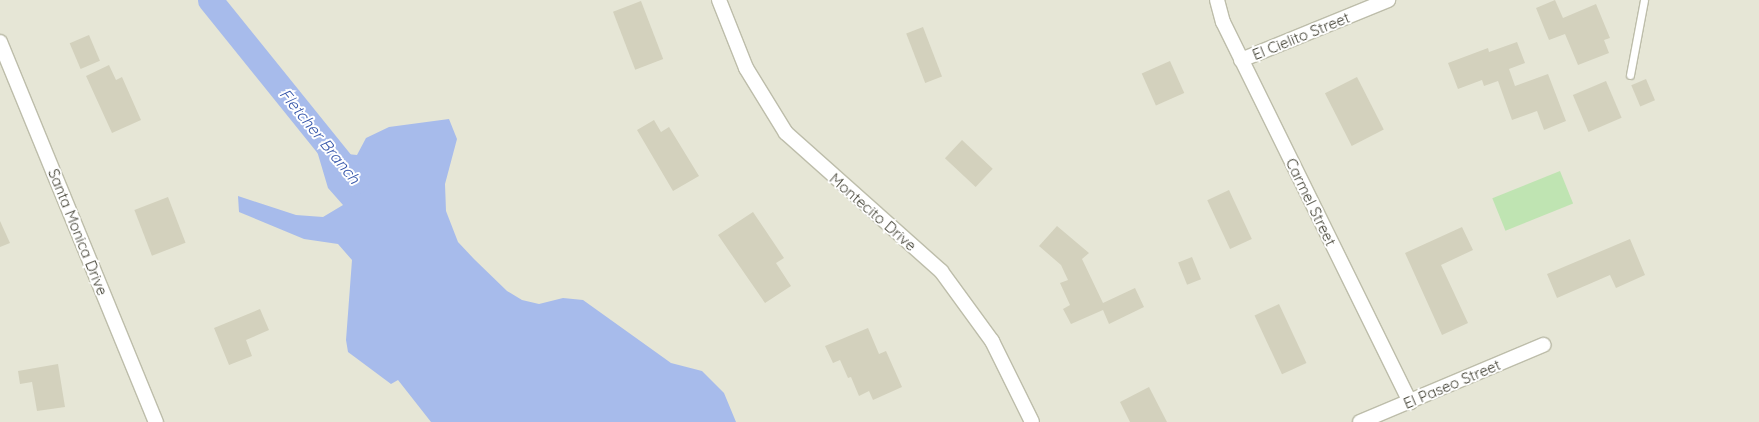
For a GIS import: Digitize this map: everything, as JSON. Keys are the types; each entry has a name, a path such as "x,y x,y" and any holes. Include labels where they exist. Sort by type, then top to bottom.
{"street":[{"name":"Montecito Drive","path":"718,0 746,68 786,133 941,271 992,341 1032,422"},
{"name":"Carmel Street","path":"1217,0 1223,22 1241,60 1410,402"},
{"name":"El Cielito Street","path":"1241,60 1388,0"},
{"name":"Santa Monica Drive","path":"0,42 156,422"},
{"name":"El Paseo Street","path":"1360,422 1543,345"}],"lane":[{"path":"1630,75 1644,0"}],"shaded area":[{"path":"0,0 1759,0 1759,422 0,422"}],"green space":[{"path":"1560,171 1573,203 1505,231 1492,198"}],"water":[{"path":"449,119 457,139 445,184 446,211 458,242 474,259 507,291 522,300 539,304 563,298 583,300 671,363 702,371 724,393 736,422 431,422 398,380 391,384 348,352 346,340 352,260 338,244 304,239 239,212 238,196 296,215 323,217 343,205 328,188 317,151 357,155 366,138 389,127"}],"building":[{"path":"1555,0 1563,18 1596,4 1610,38 1604,40 1609,53 1578,65 1565,34 1549,40 1536,8"},
{"path":"641,1 663,59 635,70 613,12"},
{"path":"923,27 942,76 925,83 906,33"},
{"path":"89,35 100,61 81,69 70,43"},
{"path":"1517,42 1525,63 1509,69 1515,86 1548,74 1566,121 1544,130 1537,111 1512,120 1498,81 1484,86 1482,80 1458,89 1448,63 1488,48 1489,52"},
{"path":"1170,61 1184,93 1156,106 1142,74"},
{"path":"109,65 116,80 122,77 141,120 112,133 86,76"},
{"path":"1357,77 1384,130 1352,146 1325,93"},
{"path":"1646,79 1655,100 1640,106 1631,85"},
{"path":"1606,81 1622,118 1588,132 1573,95"},
{"path":"654,120 661,132 669,127 699,176 673,191 637,130"},
{"path":"962,140 993,169 976,187 945,158"},
{"path":"1229,190 1252,239 1230,249 1207,200"},
{"path":"168,197 186,243 152,256 134,210"},
{"path":"753,212 784,258 776,263 791,286 765,303 718,235"},
{"path":"0,221 10,243 0,247"},
{"path":"1057,226 1089,253 1082,259 1103,303 1135,288 1144,307 1109,324 1103,310 1071,324 1063,309 1070,305 1060,283 1068,280 1061,265 1039,246"},
{"path":"1462,227 1473,250 1441,265 1468,323 1442,335 1405,253"},
{"path":"1630,239 1645,275 1616,288 1610,275 1557,298 1547,274"},
{"path":"1192,257 1201,279 1187,285 1178,263"},
{"path":"1279,304 1306,363 1282,374 1255,315"},
{"path":"260,309 269,330 246,340 252,356 229,365 214,328"},
{"path":"868,328 879,354 886,351 902,387 873,400 869,391 859,396 851,377 848,378 840,360 833,363 825,346"},
{"path":"58,364 65,407 37,411 32,382 20,384 18,371"},
{"path":"1149,387 1167,422 1130,422 1120,402"}],"waterway":[{"name":"Fletcher Branch","path":"210,0 356,181"}]}
